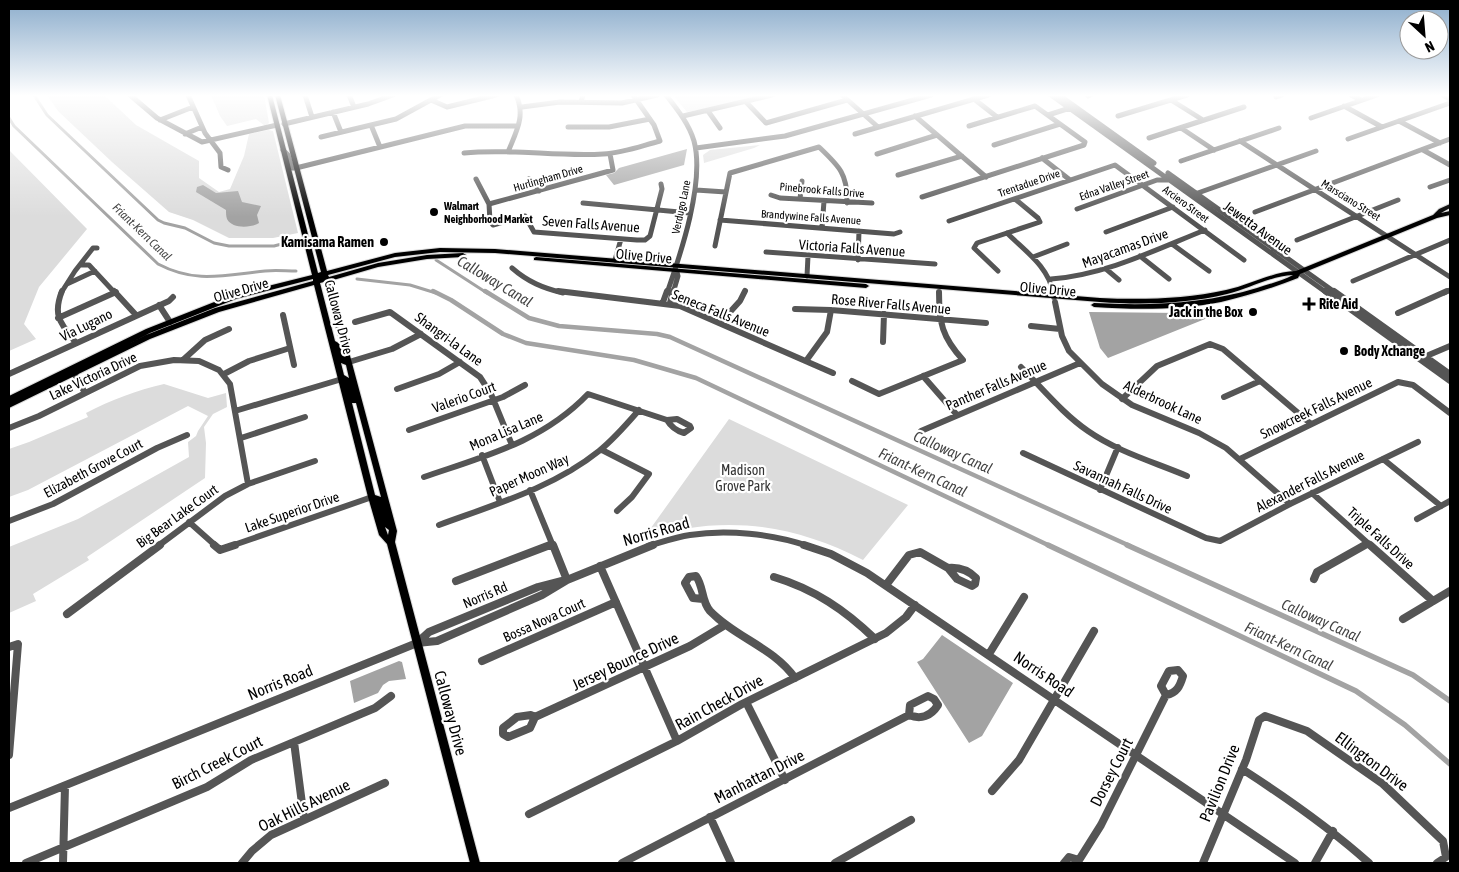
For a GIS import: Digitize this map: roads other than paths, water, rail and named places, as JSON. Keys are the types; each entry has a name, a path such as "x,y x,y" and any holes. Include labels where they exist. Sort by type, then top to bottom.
{"main road":[{"name":"Calloway Drive","path":"280,136 372,497 383,535 391,542"},
{"path":"284,136 289,142"},
{"name":"Calloway Drive","path":"287,136 392,528 391,542 475,863"},
{"path":"297,202 304,200"},
{"name":"Olive Drive","path":"1435,216 1441,210 1450,206"},
{"name":"Olive Drive","path":"9,399 170,322 234,298 315,279 378,259 418,252 476,250 615,260 777,279 1022,299 1157,301 1212,295 1253,285 1289,272 1297,273 1435,216 1450,213"},
{"path":"376,266 386,260 418,252"},
{"name":"Olive Drive","path":"326,276 414,259 456,255 491,255 807,276 971,290 1127,307 1181,306 1226,299 1264,290 1296,277 1297,273"},
{"path":"580,262 609,262 615,260"},
{"path":"777,279 807,276"},
{"name":"Olive Drive","path":"9,405 128,346 204,315 315,279"},
{"path":"1226,299 1226,297 1253,285"},
{"path":"939,292 971,290"},
{"path":"1127,307 1155,304 1157,301"},
{"path":"128,346 170,322"},
{"path":"332,342 338,346 344,362 349,362"},
{"path":"74,373 77,369 111,349"},
{"path":"341,378 347,380 354,400 360,405"},
{"path":"372,497 379,500 385,523 392,528"}],"street":[{"path":"188,136 199,141 209,141 232,136"},
{"path":"206,136 220,153 221,167 228,170"},
{"path":"322,137 327,136"},
{"path":"375,136 380,147"},
{"path":"283,150 288,155 292,168 296,168 426,136"},
{"path":"508,152 514,136"},
{"path":"464,153 610,154 660,141 658,136"},
{"name":"Verdugo Lane","path":"666,303 678,276 677,268 696,190 698,171 696,148 691,136"},
{"path":"696,148 772,139 784,136"},
{"path":"877,154 935,136"},
{"path":"938,136 986,176"},
{"path":"994,145 1023,136"},
{"path":"922,197 1084,145 1084,142 1076,136"},
{"name":"Jewetta Avenue","path":"1111,136 1180,182 1297,273 1450,382"},
{"path":"1150,138 1157,136"},
{"path":"1193,136 1214,150"},
{"path":"1181,161 1256,136"},
{"path":"1348,139 1357,136"},
{"path":"1426,136 1440,143"},
{"path":"1255,212 1450,139"},
{"name":"Marsciano Street","path":"1240,141 1388,235 1450,277"},
{"path":"715,246 730,172 819,146 845,175 848,184 847,203"},
{"path":"1423,150 1450,165"},
{"path":"1194,194 1316,151"},
{"name":"Hurlingham Drive","path":"489,204 613,170 610,154"},
{"path":"898,176 962,156"},
{"path":"1042,158 1070,180"},
{"name":"Trentadue Drive","path":"950,221 1114,165"},
{"name":"Arciero Street","path":"1114,165 1244,260"},
{"name":"Jewetta Avenue","path":"1161,171 1170,180 1194,194 1305,270 1450,374"},
{"name":"Edna Valley Street","path":"1157,180 1161,171"},
{"path":"476,179 489,204"},
{"path":"529,179 534,182 539,190"},
{"name":"Edna Valley Street","path":"1077,209 1157,180 1180,182"},
{"path":"1430,187 1450,180"},
{"path":"800,199 802,181"},
{"path":"656,211 662,189 661,184"},
{"path":"696,190 726,192"},
{"name":"Pinebrook Falls Drive","path":"771,195 847,203 872,203"},
{"path":"998,271 974,248 977,243 1040,222 1038,218 1015,198"},
{"path":"1297,240 1398,200"},
{"path":"822,228 824,201"},
{"path":"583,202 589,205 690,213"},
{"name":"Seven Falls Avenue","path":"489,204 490,221 493,225 525,216 534,232 642,240 647,239 656,211"},
{"path":"1106,232 1173,207"},
{"name":"Brandywine Falls Avenue","path":"720,220 894,234 900,232"},
{"name":"Mayacamas Drive","path":"1051,279 1077,277 1106,269 1205,230"},
{"path":"858,260 859,231"},
{"name":"Alderbrook Lane","path":"1007,233 1033,257 1051,279 1060,329 1069,351 1080,363 1102,384 1122,398 1208,437 1240,459 1290,504"},
{"path":"615,260 621,239"},
{"path":"1353,281 1450,240"},
{"path":"1033,257 1067,244"},
{"path":"1172,244 1209,271"},
{"path":"76,344 58,318 57,307 64,286 93,248 97,248"},
{"name":"Victoria Falls Avenue","path":"766,252 858,260 936,264"},
{"path":"807,276 808,256"},
{"path":"1140,256 1168,279"},
{"path":"81,265 89,265 136,315"},
{"name":"Seneca Falls Avenue","path":"512,268 535,285 556,292 666,303 720,323 833,373"},
{"path":"1106,269 1119,280"},
{"path":"64,286 95,271"},
{"path":"720,323 740,301 745,290"},
{"path":"1398,313 1450,290"},
{"path":"58,318 116,292"},
{"path":"852,382 879,394 963,360 945,339 939,319 939,292"},
{"name":"Via Lugano","path":"9,374 173,297"},
{"path":"159,305 170,322"},
{"name":"Rose River Falls Avenue","path":"795,309 831,310 986,323"},
{"path":"1349,309 1354,310 1394,334"},
{"path":"806,361 827,332 831,310"},
{"name":"Shangri-la Lane","path":"355,322 390,312 480,377 494,400 512,445"},
{"path":"883,342 884,314"},
{"path":"284,315 294,364"},
{"path":"1031,326 1060,329"},
{"path":"184,359 205,340 229,330"},
{"path":"1378,330 1391,336 1418,354 1427,357 1450,346"},
{"path":"349,362 401,346 422,334"},
{"path":"1122,398 1149,372 1166,362 1204,345 1216,345 1312,424"},
{"path":"248,484 230,384 224,374 250,361 290,348"},
{"name":"Lake Victoria Drive","path":"9,428 39,416 140,366 184,359 207,363 224,374"},
{"path":"397,389 439,374 460,362"},
{"name":"Panther Falls Avenue","path":"921,430 1080,363"},
{"path":"1021,367 1079,425 1097,437 1186,476"},
{"path":"74,373 85,392"},
{"path":"923,376 957,415"},
{"path":"234,410 341,378"},
{"path":"1224,397 1260,381"},
{"name":"Snowcreek Falls Avenue","path":"1240,459 1398,382 1413,385 1450,414"},
{"name":"Valerio Court","path":"409,430 494,400 525,385"},
{"name":"Mona Lisa Lane","path":"424,477 512,445 551,426 571,412 588,394 640,410"},
{"path":"640,410 668,420"},
{"name":"Paper Moon Way","path":"439,525 530,490 576,469 602,450 624,430 640,410"},
{"path":"241,438 306,417"},
{"name":"Elizabeth Grove Court","path":"9,521 53,504 169,442 187,435"},
{"name":"Alexander Falls Avenue","path":"1214,541 1220,541 1312,493 1418,442"},
{"path":"1100,490 1118,447"},
{"path":"602,450 649,474 632,497 617,510"},
{"name":"Savannah Falls Drive","path":"1023,453 1214,541"},
{"path":"482,456 500,502"},
{"path":"1383,459 1441,506"},
{"name":"Big Bear Lake Court","path":"67,614 225,496 248,484 315,461"},
{"path":"530,490 567,580"},
{"name":"Triple Falls Drive","path":"1312,493 1433,601"},
{"name":"Lake Superior Drive","path":"188,522 220,550 372,497"},
{"path":"1417,519 1450,501"},
{"name":"Norris Road","path":"9,808 417,643 436,641 542,595 567,580 645,547 675,538 709,533 743,533 787,539 817,548 852,564 989,654 1295,863"},
{"path":"1314,579 1317,572 1368,543"},
{"path":"456,581 552,544"},
{"path":"886,585 909,555 920,552 948,568"},
{"path":"600,566 677,741"},
{"path":"774,577 800,585 824,597 847,612 875,638"},
{"path":"1403,619 1450,591"},
{"path":"989,654 1024,598"},
{"path":"703,599 706,606 725,626 774,654 795,678"},
{"name":"Bossa Nova Court","path":"482,661 616,602"},
{"name":"Rain Check Drive","path":"529,814 677,741 746,702 875,638 896,625 915,605"},
{"name":"Jersey Bounce Drive","path":"535,717 690,646 725,626"},
{"path":"992,791 1019,760 1094,631"},
{"path":"9,647 18,644 10,755"},
{"name":"Dorsey Court","path":"1064,863 1069,857 1080,861 1101,825 1166,695"},
{"name":"Birch Creek Court","path":"26,863 207,787 251,760 375,708 391,696"},
{"path":"746,702 785,780"},
{"name":"Manhattan Drive","path":"622,863 908,715"},
{"name":"Pavilion Drive","path":"1203,863 1242,769 1258,720 1265,716"},
{"name":"Ellington Drive","path":"1265,716 1307,731 1383,784 1414,811 1443,841 1446,857 1437,863"},
{"path":"294,742 304,819"},
{"path":"1242,769 1302,808 1369,863"},
{"name":"Oak Hills Avenue","path":"242,863 252,851 271,835 385,783"},
{"path":"63,863 64,786"},
{"path":"710,817 730,863"},
{"path":"835,863 911,820"},
{"path":"1315,863 1333,832"}],"waterway":[{"name":"Friant-Kern Canal","path":"24,136 158,264 185,274 198,276 296,271"},
{"name":"Calloway Canal","path":"69,136 158,220 164,223 185,228 214,243 229,246 274,246 297,240"},
{"name":"Calloway Canal","path":"436,260 487,293"},
{"name":"Friant-Kern Canal","path":"357,279 410,285 436,293"},
{"name":"Friant-Kern Canal","path":"433,291 451,300 503,334 526,343 634,360 696,378 1050,546"},
{"name":"Calloway Canal","path":"485,291 529,318 559,326 657,334 670,337 1130,546"},
{"name":"Friant-Kern Canal","path":"1048,545 1356,691 1405,725 1450,764"},
{"name":"Calloway Canal","path":"1127,545 1413,675 1450,701"}],"place":[{"name":"Walmart Neighborhood Market","path":"434,212"},
{"name":"Kamisama Ramen","path":"384,242"},
{"name":"Rite Aid","path":"1309,304"},
{"name":"Jack in the Box","path":"1253,312"},
{"name":"Body Xchange","path":"1344,351"}],"park label":[{"name":"Madison Grove Park","path":"743,478"}]}
